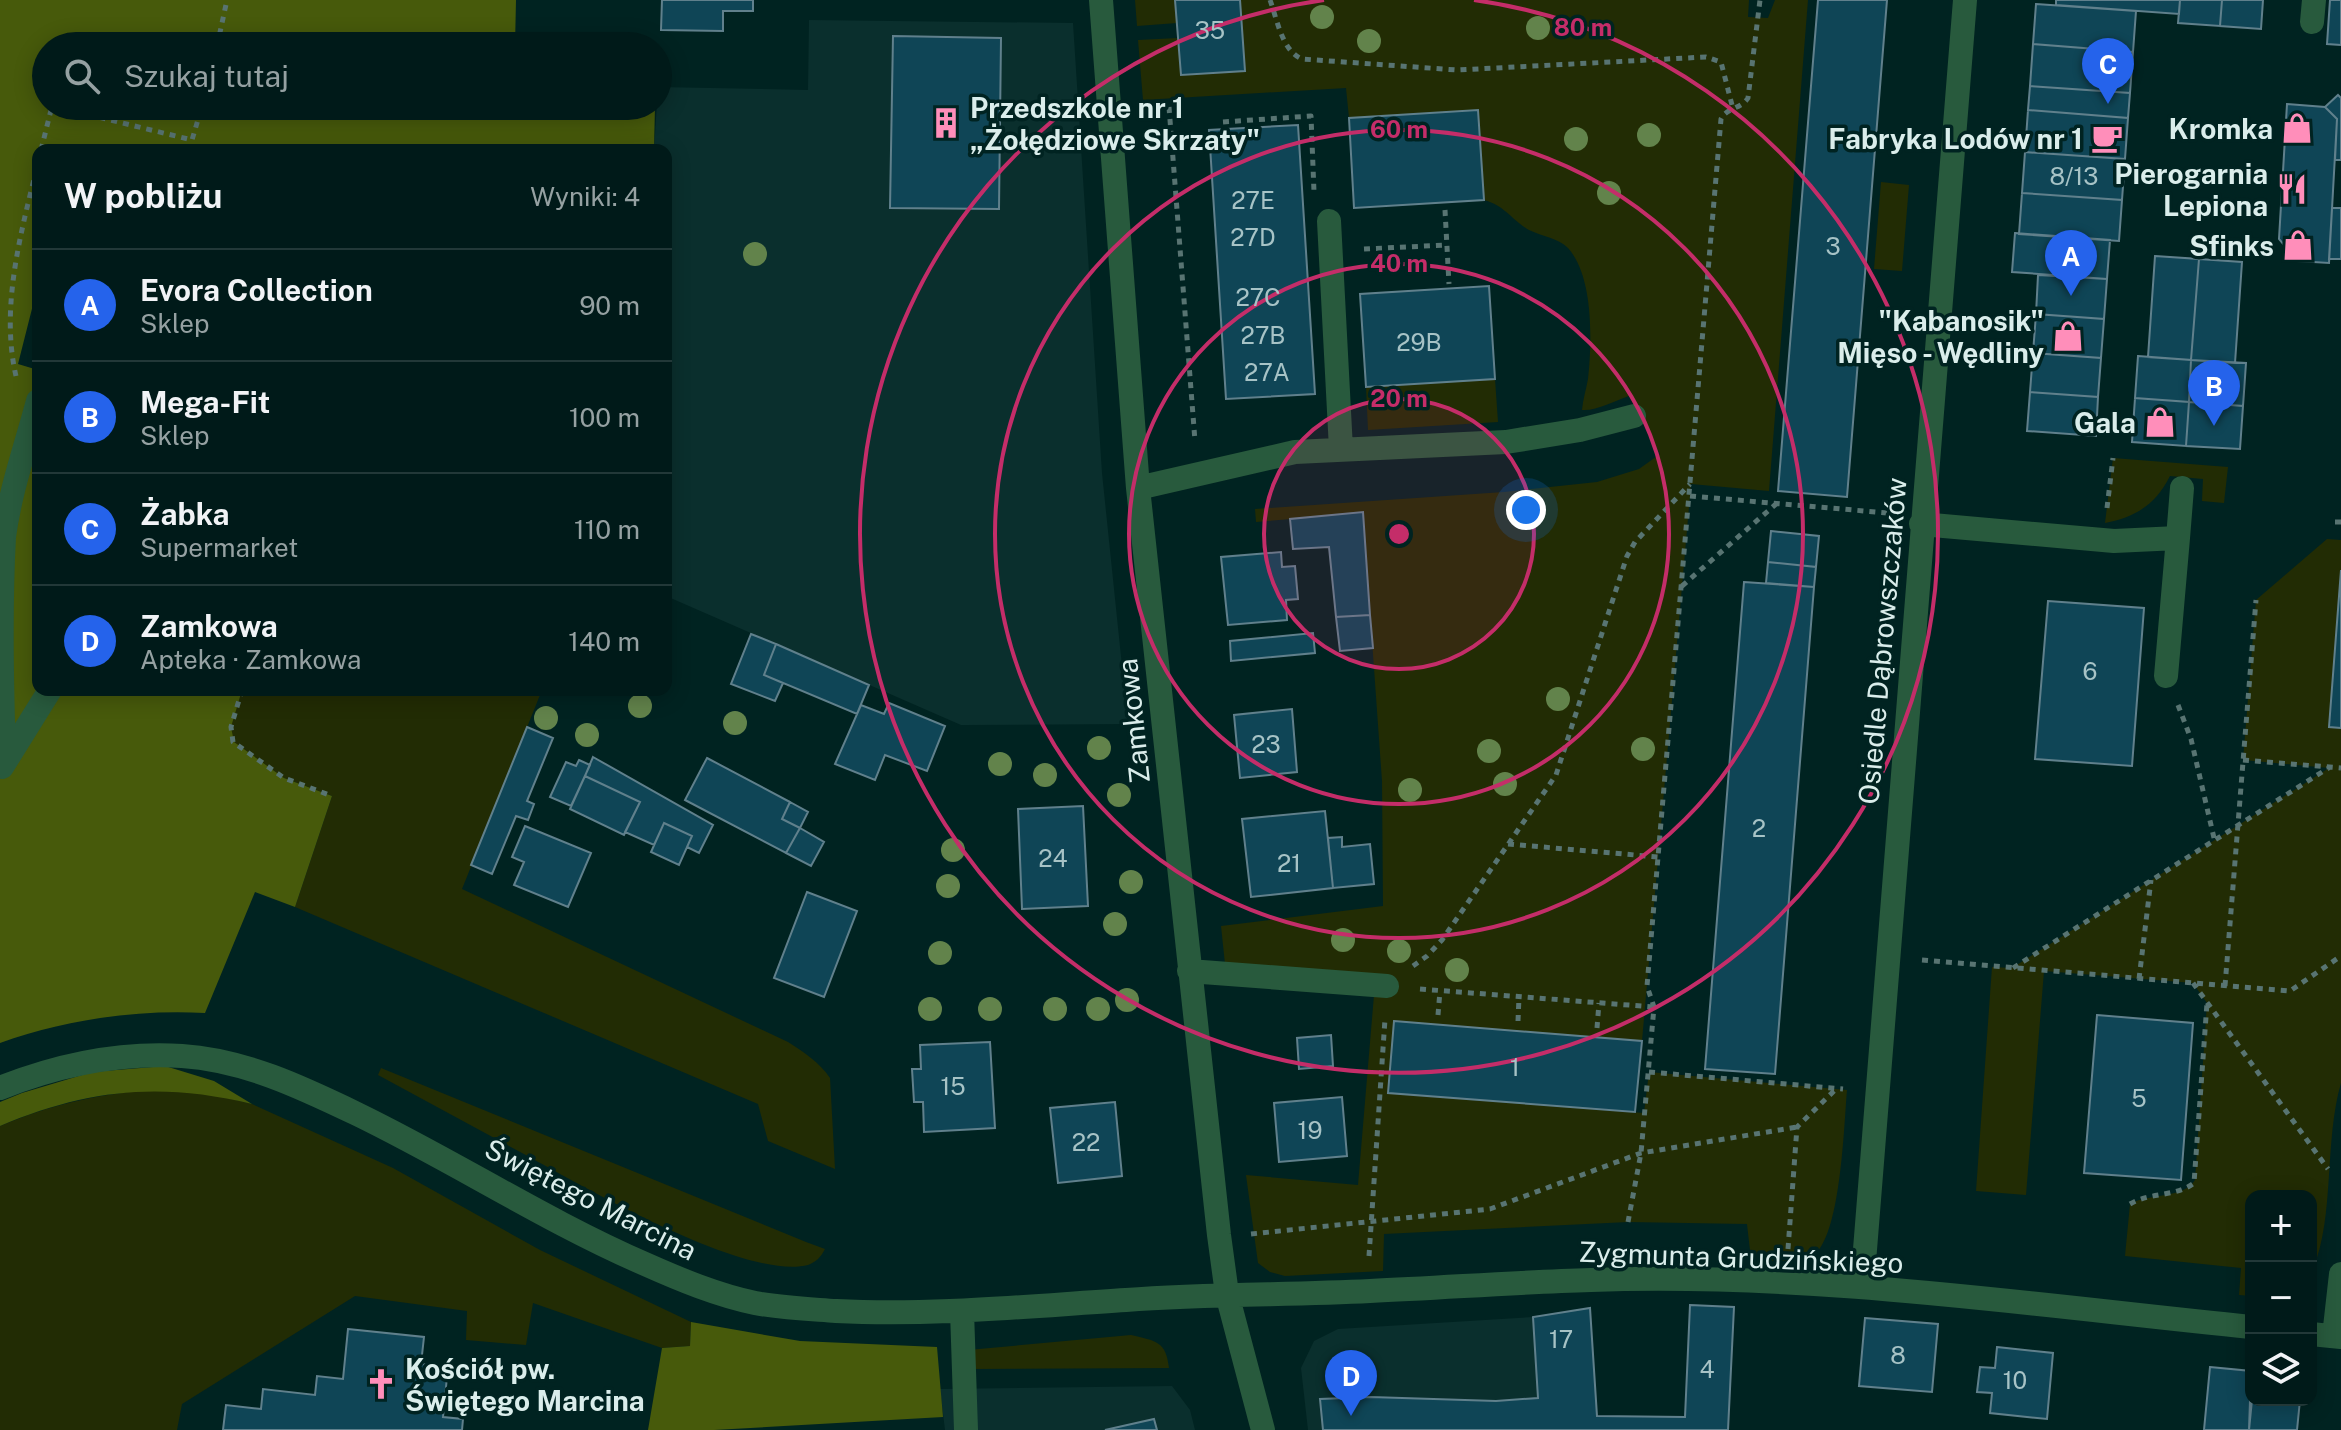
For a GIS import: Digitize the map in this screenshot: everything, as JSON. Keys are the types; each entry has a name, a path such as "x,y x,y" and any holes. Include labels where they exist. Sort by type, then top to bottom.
{"street":[{"name":"Zamkowa","path":"1101,0 1138,488 1189,971 1227,1294 1263,1430"},
{"name":"Osiedle Dąbrowszczaków","path":"1862,1287 1965,0"},
{"path":"1329,221 1341,449"},
{"path":"1138,488 1295,452 1506,442 1580,430 1634,416"},
{"path":"2,768 0,574 10,500 32,423"},
{"path":"2166,676 2182,488"},
{"path":"1921,524 2103,540 2178,538"},
{"path":"2,768 46,696"},
{"path":"1189,971 1387,986"},
{"name":"Świętego Marcina","path":"0,1088 68,1066 113,1057 186,1056 234,1063 282,1079 416,1143 592,1240 669,1275 720,1294 764,1305 858,1312 962,1311 1227,1294"},
{"path":"2329,1336 2341,1274"},
{"name":"Zygmunta Grudzińskiego","path":"1227,1294 1369,1291 1601,1279 1786,1282 2245,1326"},
{"path":"962,1311 966,1430"}],"path":[{"path":"220,32 227,0"},
{"path":"1270,0 1287,47 1293,55 1302,59 1457,70 1706,57 1719,60 1723,66 1733,109"},
{"path":"1628,1222 1641,1153 1649,1072 1654,1007 1647,986 1721,119 1748,98 1760,0"},
{"path":"1169,107 1198,474"},
{"path":"1223,122 1311,116 1315,198"},
{"path":"43,144 49,120"},
{"path":"110,120 192,140 198,120"},
{"path":"32,187 7,288 4,315 7,350 15,374 32,398"},
{"path":"1445,210 1449,284"},
{"path":"1356,250 1447,245"},
{"path":"2103,540 2113,458"},
{"path":"1369,1263 1387,986 1395,976 1422,961 1437,946 1560,766 1627,556 1635,542 1691,484"},
{"path":"1690,496 1893,513"},
{"path":"1682,586 1777,503"},
{"path":"2225,986 2256,600"},
{"path":"240,696 231,727 237,745 284,778 332,796"},
{"path":"2176,700 2191,739 2214,838"},
{"path":"2243,760 2341,768"},
{"path":"2012,968 2330,767"},
{"path":"1507,844 1658,857"},
{"path":"2139,979 2151,879"},
{"path":"1888,957 2290,991 2341,956"},
{"path":"2193,983 2328,1169"},
{"path":"1387,986 1654,1007"},
{"path":"1438,1015 1440,991"},
{"path":"1518,1021 1519,997"},
{"path":"1597,1028 1599,1003"},
{"path":"2130,1204 2142,1198 2188,1188 2195,1180 2207,1003"},
{"path":"1649,1072 1877,1093"},
{"path":"1242,1234 1490,1209 1641,1153 1797,1127 1836,1089"},
{"path":"1786,1282 1797,1127"}],"shaded area":[{"path":"809,20 1073,23 1102,473 1128,724 961,725 672,599 672,144 654,144 656,120 672,120 672,87 808,90"},
{"path":"1590,1308 1598,1430 1308,1430 1301,1368 1314,1341 1338,1329 1533,1317"},
{"path":"1172,1386 1190,1410 1195,1430 945,1430 940,1389"}],"green space":[{"path":"0,0 516,0 515,32 32,32 32,120 655,120 654,144 32,144 32,309 18,364 32,368 32,696 240,696 231,727 234,742 284,778 332,796 295,907 255,892 205,1013 154,1013 101,1018 49,1028 0,1043"},
{"path":"1135,0 1175,0 1177,23 1137,26"},
{"path":"1240,0 1749,0 1748,17 1768,18 1775,0 1808,0 1769,491 1691,484 1642,1041 1394,1021 1388,1093 1644,1113 1649,1072 1847,1090 1835,1205 1822,1246 1806,1259 1751,1259 1747,1224 1628,1222 1384,1234 1383,1271 1285,1276 1270,1272 1258,1263 1246,1175 1358,1185 1374,995 1227,983 1221,926 1383,906 1382,781 1363,513 1256,522 1255,509 1504,492 1597,482 1639,469 1660,454 1629,396 1582,410 1590,347 1589,311 1583,276 1568,248 1529,230 1497,205 1484,200 1478,110 1349,118 1346,88 1143,100 1138,40 1178,38 1181,75 1245,70"},
{"path":"1881,182 1909,185 1902,271 1874,269"},
{"path":"1495,379 1498,422 1368,430 1366,387"},
{"path":"2113,458 2228,467 2224,503 2202,501 2203,479 2170,476 2144,508 2105,523"},
{"path":"2327,539 2341,540 2329,727 2341,728 2341,1083 2333,1129 2324,1226 2317,1257 2317,1190 2245,1190 2245,1296 2239,1295 2241,1268 2125,1256 2130,1204 2175,1193 2195,1180 2207,1003 2193,983 2044,971 2026,1195 1976,1191 1992,967 2012,968 2329,768 2243,760 2256,600"},
{"path":"240,696 540,696 462,889 788,1042 806,1054 830,1078 835,1169 768,1141 758,1104 295,907 332,796 284,778 233,742 235,709"},
{"path":"165,1066 214,1081 252,1104 186,1093 124,1093 64,1104 0,1126 0,1102 22,1093 92,1072"},
{"path":"381,1068 825,1249 818,1259 808,1265 780,1266 745,1259 705,1245 622,1207 378,1075"},
{"path":"148,1090 207,1093 252,1104 393,1168 540,1250 691,1322 690,1346 662,1348 533,1303 526,1345 466,1340 467,1311 355,1296 182,1404 177,1430 0,1430 0,1126 72,1102"},
{"path":"691,1322 800,1341 937,1347 943,1417 714,1430 648,1430 662,1348 690,1346"},
{"path":"1131,1335 1162,1347 1169,1368 968,1369 968,1350"}],"building":[{"path":"662,0 753,0 753,11 723,11 723,31 661,30"},
{"path":"1175,0 1240,0 1245,71 1181,75"},
{"path":"1818,0 1887,0 1847,497 1778,491"},
{"path":"2056,0 2180,0 2179,14 2056,5"},
{"path":"2180,0 2222,0 2220,26 2178,23"},
{"path":"2222,0 2263,0 2261,29 2220,26"},
{"path":"2330,0 2341,0 2341,45 2327,44"},
{"path":"2036,4 2136,11 2133,52 2033,44"},
{"name":"Przedszkole nr 1 „Żołędziowe Skrzaty\"","path":"893,36 1001,38 999,209 890,208"},
{"path":"2033,44 2133,52 2130,93 2030,86"},
{"path":"2030,86 2130,93 2128,118 2028,110"},
{"path":"2338,95 2341,98 2341,160 2335,160 2337,119 2325,107"},
{"path":"2287,104 2325,107 2337,119 2329,263 2297,261 2279,239"},
{"path":"1478,110 1484,200 1354,208 1349,118"},
{"path":"2028,110 2128,118 2125,159 2025,152"},
{"path":"1298,125 1315,394 1226,399 1209,130"},
{"path":"2025,152 2125,159 2122,200 2022,193"},
{"path":"2022,193 2122,200 2119,241 2019,234"},
{"path":"2332,208 2341,208 2341,259 2329,259"},
{"path":"2015,233 2110,240 2107,279 2012,272"},
{"path":"2155,256 2199,259 2191,360 2148,357"},
{"path":"2199,259 2242,262 2235,363 2191,360"},
{"path":"2038,275 2107,279 2104,319 2036,314"},
{"path":"1489,286 1495,379 1366,387 1360,294"},
{"name":"\"Kabanosik\" Mięso - Wędliny","path":"2036,314 2104,319 2101,358 2033,353"},
{"path":"2033,353 2101,358 2098,397 2030,392"},
{"path":"2138,356 2191,360 2189,402 2135,398"},
{"path":"2191,360 2246,363 2243,406 2189,402"},
{"path":"2030,392 2098,397 2096,436 2027,431"},
{"name":"Gala","path":"2135,398 2189,402 2186,446 2132,442"},
{"path":"2189,402 2243,406 2240,449 2186,446"},
{"path":"1363,512 1370,615 1336,617 1329,547 1293,549 1290,519"},
{"path":"1771,531 1819,536 1816,567 1768,562"},
{"path":"1281,552 1282,567 1295,566 1298,599 1286,600 1287,620 1228,625 1221,557"},
{"path":"1768,562 1816,567 1814,587 1766,583"},
{"path":"2341,570 2341,728 2329,727"},
{"path":"1744,582 1814,587 1775,1074 1705,1069"},
{"path":"2048,601 2144,608 2132,766 2035,759"},
{"path":"1370,615 1373,648 1340,651 1336,617"},
{"path":"1313,633 1315,653 1231,661 1230,641"},
{"path":"751,634 776,644 764,675 783,683 775,701 731,684"},
{"path":"776,644 869,685 857,714 764,675"},
{"path":"889,703 945,726 927,771 885,755 875,780 835,764 861,705 884,714"},
{"path":"1292,709 1297,772 1240,778 1234,715"},
{"path":"527,727 553,738 527,801 534,804 528,820 516,816 492,874 471,865"},
{"path":"593,757 713,825 699,853 687,847 692,836 664,823 654,845 625,832 640,802 585,776"},
{"path":"707,758 790,802 782,819 800,828 786,853 685,800"},
{"path":"579,760 590,765 571,806 550,797 566,762 576,766"},
{"path":"585,776 640,802 624,835 570,809"},
{"path":"790,802 808,812 800,828 782,819"},
{"path":"1083,806 1088,906 1022,909 1018,809"},
{"path":"1325,811 1333,888 1251,897 1242,819"},
{"path":"664,823 692,836 679,865 651,852"},
{"path":"525,826 591,853 568,907 514,885 524,862 512,857"},
{"path":"800,828 824,842 811,866 786,853"},
{"path":"1342,837 1342,847 1370,844 1374,884 1333,888 1328,838"},
{"path":"807,892 857,911 824,997 774,978"},
{"path":"2097,1015 2193,1023 2181,1180 2084,1173"},
{"path":"1394,1021 1642,1041 1635,1112 1388,1093"},
{"path":"1331,1035 1333,1066 1299,1069 1297,1038"},
{"path":"990,1042 995,1128 924,1132 923,1102 914,1102 912,1069 921,1069 920,1045"},
{"path":"1342,1097 1347,1156 1279,1162 1274,1103"},
{"path":"1115,1102 1122,1176 1058,1183 1050,1108"},
{"path":"1690,1305 1734,1307 1728,1430 1323,1430 1320,1399 1371,1397 1496,1401 1538,1398 1533,1317 1590,1308 1597,1416 1685,1417"},
{"path":"1865,1318 1938,1324 1932,1392 1859,1386"},
{"name":"Kościół pw. Świętego Marcina","path":"348,1329 424,1337 421,1364 448,1367 443,1417 463,1419 462,1430 223,1430 226,1405 261,1409 263,1389 315,1395 317,1376 343,1379"},
{"path":"1997,1347 2053,1353 2047,1419 1990,1413 1992,1393 1977,1392 1980,1367 1995,1368"},
{"path":"2210,1367 2245,1370 2245,1406 2250,1406 2249,1430 2204,1430"},
{"path":"2251,1406 2299,1406 2297,1430 2249,1430"},
{"path":"1154,1419 1157,1430 1105,1430"}],"place":[{"name":"Żabka","path":"2108,104"},
{"name":"Przedszkole nr 1 „Żołędziowe Skrzaty\"","path":"946,123"},
{"name":"Kromka","path":"2297,128"},
{"name":"Fabryka Lodów nr 1","path":"2107,138"},
{"name":"Pierogarnia Lepiona","path":"2292,189"},
{"name":"Sfinks","path":"2298,245"},
{"name":"Evora Collection","path":"2071,296"},
{"name":"\"Kabanosik\" Mięso - Wędliny","path":"2068,336"},
{"name":"Gala","path":"2160,422"},
{"name":"Mega-Fit","path":"2214,426"},
{"name":"Kościół pw. Świętego Marcina","path":"381,1384"},
{"name":"Zamkowa","path":"1351,1416"}]}
